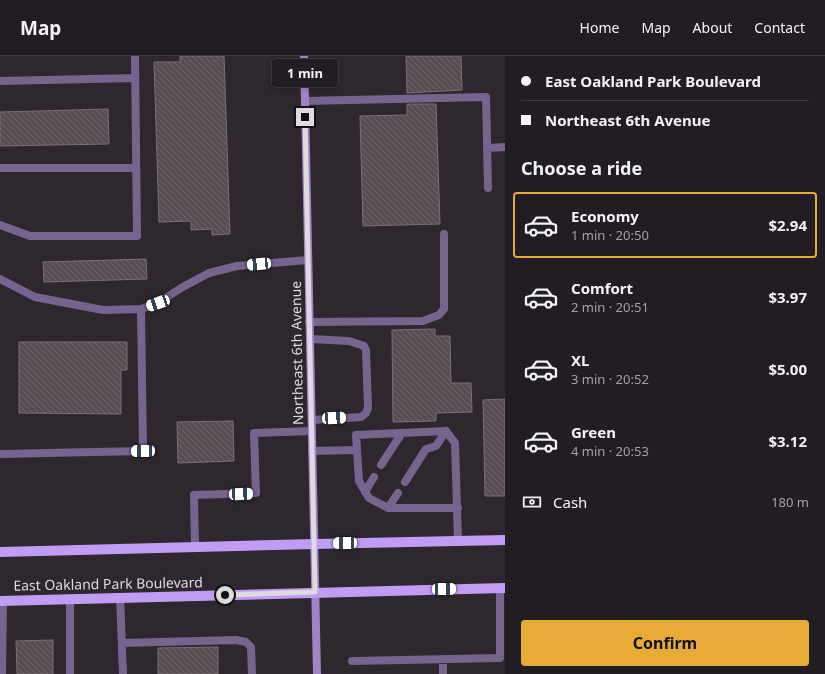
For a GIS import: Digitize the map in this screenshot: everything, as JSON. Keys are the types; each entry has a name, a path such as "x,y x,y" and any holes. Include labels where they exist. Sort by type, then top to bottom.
{"main road":[{"path":"0,552 505,540"},
{"name":"East Oakland Park Boulevard","path":"2,601 502,588"}],"street":[{"name":"Northeast 6th Avenue","path":"304,56 318,674"}],"lane":[{"path":"0,225 30,236 137,236 135,56"},
{"path":"0,81 135,78"},
{"path":"305,101 486,97 488,188"},
{"path":"487,148 505,147"},
{"path":"0,168 136,168"},
{"path":"309,322 423,321 438,315 444,309 444,234"},
{"path":"0,279 35,296 103,310 141,309 158,303 181,288 209,273 237,266 308,260"},
{"path":"0,454 143,451 141,309"},
{"path":"310,339 349,341 364,346 366,350 368,408 366,413 361,416 312,420"},
{"path":"195,547 194,495 256,493 254,433 312,431"},
{"path":"446,431 356,435 359,481 369,498 388,508 458,508"},
{"path":"406,482 426,449 436,446 446,431"},
{"path":"446,431 455,443 458,541"},
{"path":"381,465 402,433"},
{"path":"312,451 356,450"},
{"path":"365,492 374,477"},
{"path":"388,508 398,493"},
{"path":"352,661 502,659 502,588"},
{"path":"120,597 124,674"},
{"path":"70,599 70,674"},
{"path":"2,601 2,674"},
{"path":"122,643 236,640 246,642 251,647 252,674"},
{"path":"443,659 443,674"}],"building":[{"path":"180,56 224,56 230,234 212,235 212,229 191,230 191,221 159,222 154,62 180,62"},
{"path":"406,56 461,56 462,90 407,93"},
{"path":"407,104 436,104 440,224 363,226 360,116 407,115"},
{"path":"108,109 109,144 0,146 0,112"},
{"path":"146,259 147,279 44,282 43,262"},
{"path":"435,329 435,336 450,336 451,383 471,383 472,412 436,413 436,421 393,422 392,330"},
{"path":"19,342 127,342 127,370 121,370 121,414 19,413"},
{"path":"505,399 505,496 485,496 483,400"},
{"path":"233,421 234,461 178,463 177,422"},
{"path":"53,640 53,674 17,674 16,641"},
{"path":"218,647 218,674 158,674 158,648"}],"route":[{"path":"225,595 315,592 305,117"}]}
